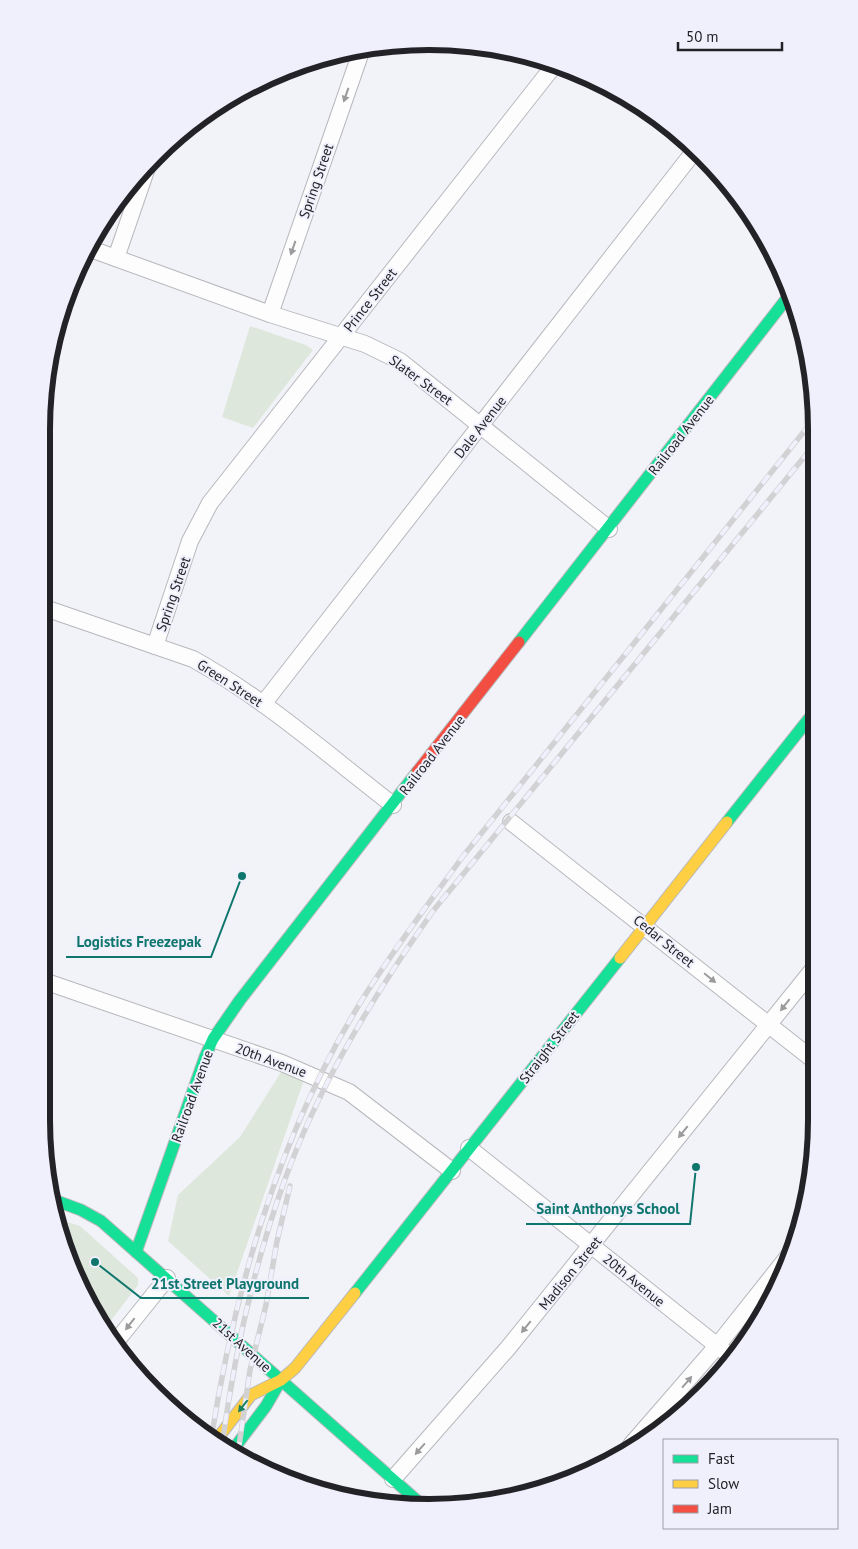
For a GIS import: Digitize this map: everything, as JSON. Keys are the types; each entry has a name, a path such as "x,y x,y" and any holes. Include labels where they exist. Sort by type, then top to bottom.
{"street":[{"name":"Spring Street","path":"270,314 359,56"},
{"name":"Prince Street","path":"190,541 210,502 551,70"},
{"name":"Dale Avenue","path":"263,704 691,155"},
{"path":"116,258 143,181"},
{"name":"Slater Street","path":"95,250 270,314 365,344 400,361 609,529"},
{"name":"Railroad Avenue","path":"136,1252 213,1039 240,1000 785,300"},
{"name":"Spring Street","path":"155,646 190,541"},
{"name":"Green Street","path":"50,610 193,659 236,684 393,806"},
{"name":"Straight Street","path":"219,1436 251,1395 281,1380 295,1368 808,719"},
{"name":"Cedar Street","path":"511,822 808,1056"},
{"name":"Madison Street","path":"393,1479 508,1348 808,976"},
{"name":"20th Avenue","path":"50,983 282,1063 348,1092 452,1171"},
{"name":"20th Avenue","path":"469,1148 724,1351"},
{"name":"21st Avenue","path":"59,1202 81,1210 101,1221 415,1498"},
{"path":"118,1337 166,1278"},
{"path":"646,1431 724,1351 773,1279"},
{"name":"Straight Street","path":"235,1446 266,1406 281,1380"}],"shaded area":[{"path":"250,326 306,345 313,350 253,428 222,417"},
{"path":"283,1069 304,1080 229,1296 168,1241 178,1195 240,1137"},
{"path":"64,1221 80,1226 138,1278 138,1285 109,1323 89,1288 70,1242"}],"railway":[{"path":"213,1431 233,1325 247,1268 264,1212 307,1104 333,1051 362,1000 464,855 808,427"},
{"path":"223,1438 232,1379 246,1312 273,1214 298,1146 349,1041 433,911 808,452"},
{"path":"239,1448 250,1370 266,1305 277,1241 290,1186"}],"traffic: fast":[{"path":"519,642 785,300"},
{"path":"727,822 808,720"},
{"path":"136,1252 213,1039 240,1000 417,772"},
{"path":"355,1293 620,958"},
{"path":"59,1202 81,1210 101,1221 415,1498"},
{"path":"236,1446 266,1406 281,1380"}],"traffic: slow":[{"path":"620,958 727,822"},
{"path":"219,1436 251,1395 281,1380 295,1368 355,1293"}],"traffic: jam":[{"path":"417,772 519,642"}],"place":[{"name":"Logistics Freezepak","path":"242,876"},
{"name":"Saint Anthonys School","path":"696,1167"},
{"name":"21st Street Playground","path":"95,1262"}]}
